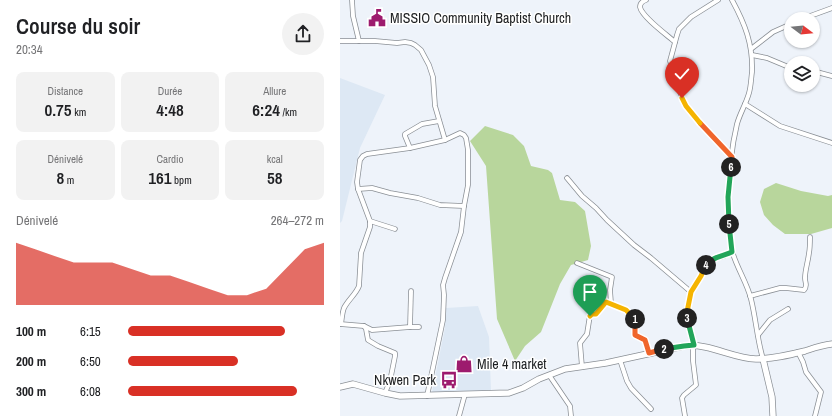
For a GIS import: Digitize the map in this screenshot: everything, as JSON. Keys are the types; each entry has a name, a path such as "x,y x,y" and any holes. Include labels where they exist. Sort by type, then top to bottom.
{"street":[{"path":"352,0 353,16 359,41"},
{"path":"646,0 640,4 640,8 653,24 675,42"},
{"path":"718,0 691,17 679,29 670,61 686,106 732,157"},
{"path":"732,0 749,38 752,55 751,82 738,122 732,157 728,197 732,252 750,296 760,349 772,397 773,416"},
{"path":"820,12 832,8"},
{"path":"751,49 773,32 784,27"},
{"path":"340,41 411,43 415,45 420,50 429,65 433,77 435,106 445,140"},
{"path":"752,55 767,58 784,65"},
{"path":"820,73 832,76"},
{"path":"745,104 780,126 832,142"},
{"path":"410,148 405,134 422,124 439,121"},
{"path":"419,327 372,330 364,326 341,324 344,308 359,286 361,253 370,227 370,221 358,189 357,182 360,160 367,154 410,148 445,140 460,133 466,138 468,150 467,193 461,232 443,285 443,320 427,396"},
{"path":"567,178 582,196 634,245 691,292"},
{"path":"358,189 372,188 418,198 440,205 464,206"},
{"path":"370,221 395,229"},
{"path":"750,296 780,288 806,289 805,278 810,252 810,237"},
{"path":"684,416 682,398 696,385 693,361 694,345 687,318 691,292 708,261 732,252"},
{"path":"578,263 612,277 610,303"},
{"path":"410,327 411,291"},
{"path":"582,367 580,343 587,334 590,316 592,314 596,314 606,302 626,310 635,318 635,335 645,340 649,353"},
{"path":"758,335 770,320 788,309"},
{"path":"364,326 367,332 368,340 395,353 390,381 385,393"},
{"path":"340,387 353,384 400,396 509,393 525,387 534,381 565,370 606,363 672,348 694,345 708,347 736,356 755,359 774,358 832,343"},
{"path":"755,359 760,349"},
{"path":"798,352 806,372 821,392 815,416"},
{"path":"620,360 631,388 651,410"},
{"path":"549,375 570,406 572,416"},
{"path":"459,416 465,394"}],"shaded area":[{"path":"340,78 385,95 360,148 342,221 340,223"},
{"name":"Mile 4 market","path":"478,306 489,337 491,391 432,392 445,328 446,308"}],"green space":[{"path":"485,126 513,135 524,146 531,166 548,170 552,173 560,200 575,202 585,211 591,246 588,260 571,265 560,284 541,332 525,346 515,361 497,319 486,166 470,141"},
{"path":"776,183 801,191 828,196 832,195 832,228 811,234 785,234 773,225 764,215 760,202 764,189"}],"place":[{"name":"MISSIO Community Baptist Church","path":"377,18"},
{"name":"Mile 4 market","path":"464,364"},
{"name":"Nkwen Park","path":"449,380"}],"route":[{"path":"590,316 591,314 595,315 606,302 626,310 635,318 635,335 645,340 649,353 694,345 687,318 691,292 708,261 732,252 728,197 732,157 700,123 686,106 682,98"}]}
